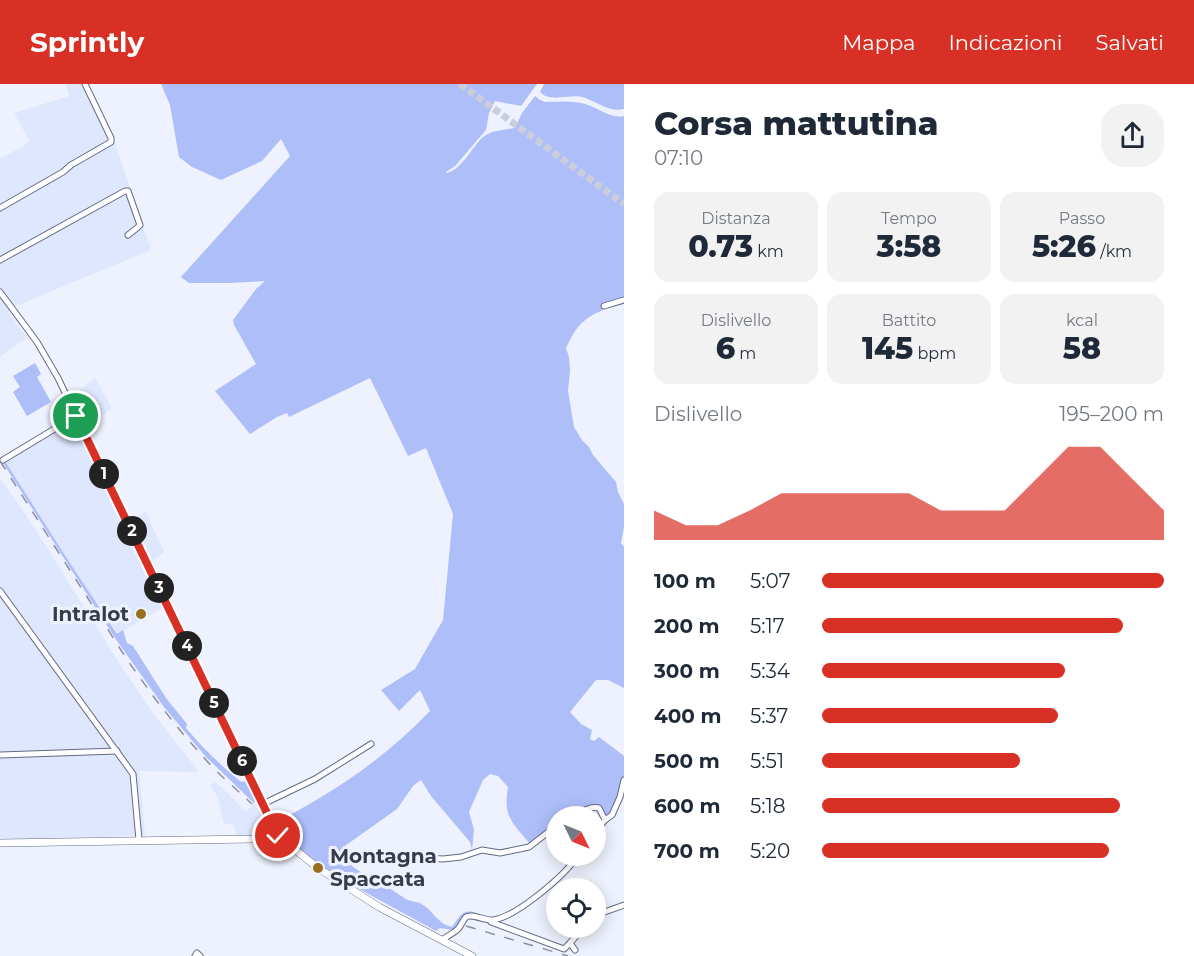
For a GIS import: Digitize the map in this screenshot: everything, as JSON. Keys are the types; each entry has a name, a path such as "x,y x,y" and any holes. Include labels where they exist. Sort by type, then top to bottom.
{"main road":[{"path":"0,843 252,839 278,836 318,868 379,907 472,956"}],"street":[{"path":"0,208 111,142 86,84"},
{"path":"0,260 125,190 129,191 140,225 128,235"},
{"path":"0,292 37,342 58,378 278,836"},
{"path":"604,306 624,300"},
{"path":"3,460 76,416"},
{"path":"0,591 133,774 139,840"},
{"path":"263,804 315,779 370,744"},
{"path":"0,755 117,751"},
{"path":"606,819 612,815 624,780"},
{"path":"428,858 443,860 482,850 500,853 529,847 546,834"},
{"path":"485,920 506,917 561,875 569,866"},
{"path":"606,911 624,904"},
{"path":"442,940 458,929 466,917 471,916 564,949 574,938"},
{"path":"570,943 575,950"},
{"path":"195,956 197,953 200,956"}],"shaded area":[{"path":"66,84 87,84 115,143 151,250 16,306 8,312 27,338 0,357 0,159 30,142 14,113 69,96"},
{"path":"161,84 537,84 521,106 495,101 489,113 486,130 455,166 446,173 457,168 483,137 515,128 522,113 535,96 545,102 577,102 610,115 624,116 624,297 603,303 603,310 580,324 566,348 570,371 568,391 574,427 593,455 616,482 624,504 621,543 624,547 624,688 608,680 596,680 570,712 581,724 592,730 590,739 594,741 599,737 624,756 624,777 611,814 607,818 606,806 546,806 546,833 531,844 510,818 507,805 508,787 498,776 490,774 483,780 469,812 474,830 472,850 470,842 431,796 421,780 413,786 397,809 342,848 346,860 352,866 406,899 421,904 447,925 452,927 465,913 476,913 465,916 453,930 440,928 436,931 332,874 294,848 280,835 274,823 317,800 357,774 395,744 430,711 420,690 399,711 381,690 415,669 443,620 453,514 426,448 408,456 370,378 289,417 287,413 277,417 250,434 215,391 256,364 233,320 256,289 265,281 189,283 181,277 290,156 281,139 262,161 221,180 192,167 179,157 170,105"},
{"path":"544,84 624,84 624,109 608,108 577,96 549,97 540,92"},
{"path":"35,363 41,374 37,377 51,402 27,416 13,392 20,387 13,376"},
{"path":"95,378 112,408 87,426 131,521 146,512 164,552 151,563 170,603 118,634 6,462 80,416 71,397"},
{"path":"5,461 117,634 123,630 127,643 133,646 166,698 187,724 186,728 225,769 240,781 245,781 256,801 254,803 206,757 164,707 117,641 3,463"},
{"path":"0,478 34,527 123,669 153,713 199,772 139,771 145,835 0,841"},
{"path":"215,782 246,812 256,801 269,830 265,834 237,836 233,824 224,824 217,796 210,786"}],"tunnel":[{"path":"460,84 624,204"}],"railway":[{"path":"0,461 128,661 156,700 214,769 252,804"},
{"path":"466,926 568,956"}],"place":[{"name":"Intralot","path":"141,614"},
{"name":"Montagna Spaccata","path":"318,868"}],"route":[{"path":"76,416 278,836"}]}
